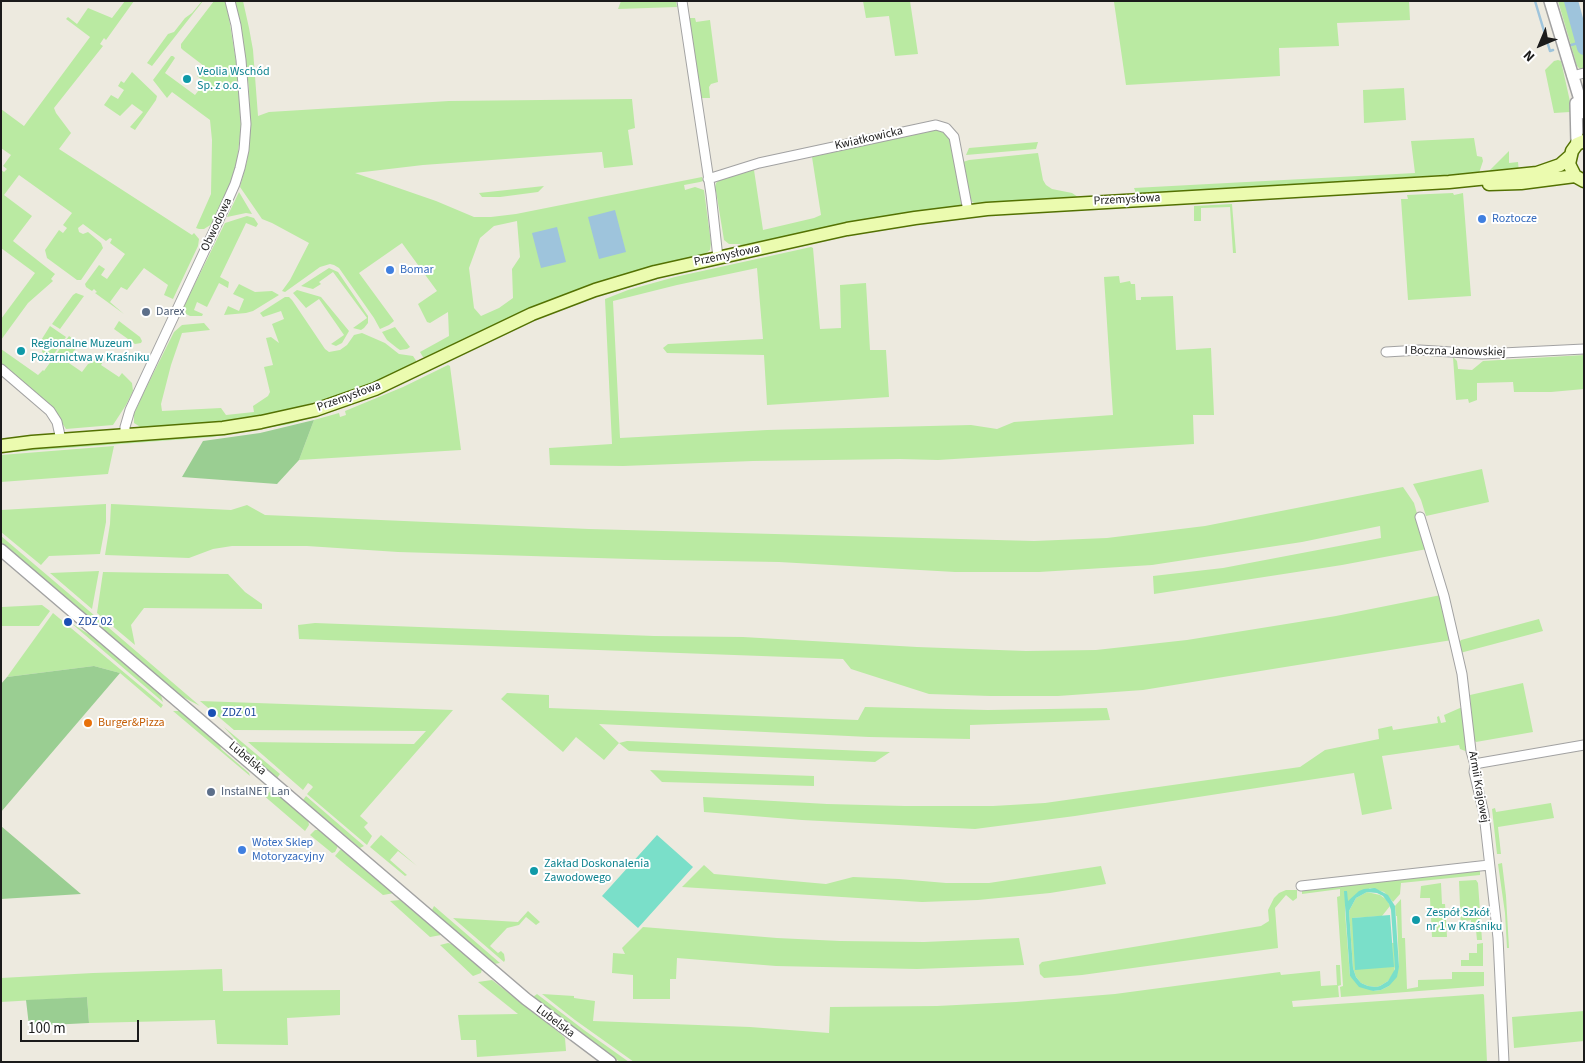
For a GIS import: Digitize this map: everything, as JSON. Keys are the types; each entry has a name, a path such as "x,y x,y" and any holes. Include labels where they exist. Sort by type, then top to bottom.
{"main road":[{"path":"1579,179 1571,170 1569,157 1580,143"},
{"name":"Przemysłowa","path":"1,446 223,428 315,410 375,389 515,322 577,296 655,272 847,229 968,211 1449,182 1537,173 1560,165 1569,157"},
{"name":"Przemysłowa","path":"1449,182 1506,185 1579,179"},
{"name":"Przemysłowa","path":"1,441 32,442"}],"street":[{"name":"Obwodowa","path":"125,436 124,427 130,410 218,222 240,168 244,150 246,124 236,25 230,1"},
{"path":"682,1 718,258"},
{"path":"1550,1 1584,113"},
{"path":"1572,76 1584,73"},
{"path":"1572,76 1580,143"},
{"name":"Kwiatkowicka","path":"708,179 759,162 936,125 946,128 954,137 968,211"},
{"name":"I Boczna Janowskiej","path":"1386,352 1420,350 1482,354 1584,349"},
{"path":"1,369 50,411 57,422 61,440"},
{"name":"Armii Krajowej","path":"1420,517 1444,596 1462,674 1471,751 1476,765 1474,772 1484,814 1498,938 1504,1062"},
{"name":"Lubelska","path":"1,550 526,999 610,1062"},
{"path":"1476,765 1584,745"},
{"path":"1301,886 1489,865"}],"green space":[{"path":"125,1 134,1 106,40 104,38 100,44 103,46 54,108 71,133 59,149 192,235 194,233 199,239 198,246 173,299 164,295 168,285 144,268 127,290 121,287 110,302 124,314 95,293 97,292 94,289 92,291 86,287 85,284 99,265 105,269 101,275 107,279 125,254 110,243 112,239 110,238 106,241 83,224 78,228 79,232 83,234 88,232 101,243 103,248 81,280 77,280 47,258 45,250 59,230 63,233 67,228 63,225 72,213 19,175 4,195 32,216 13,241 55,274 51,279 53,281 28,303 1,340 1,319 35,273 1,248 1,170 4,172 7,169 3,166 11,155 1,148 1,109 24,126 90,37 66,19 68,17 77,24 88,8 112,18"},
{"path":"202,1 152,66 147,63 168,34 174,32"},
{"path":"214,1 225,1 229,18 239,80 241,129 236,167 230,184 212,224 204,229 199,229 196,228 211,194 212,140 210,120 172,92 167,98 153,80 171,56 173,56 175,58 165,73 195,95 205,82 197,76 204,66 183,50 181,44"},
{"path":"234,1 243,1 249,28 253,50 258,116 269,112 449,101 632,99 635,128 628,130 633,165 604,168 602,152 423,165 355,173 436,201 474,217 516,214 702,177 703,181 684,185 685,190 695,187 704,190 711,243 710,250 705,254 631,272 540,304 428,358 423,357 420,352 449,336 448,312 430,323 427,322 418,304 437,291 402,243 359,273 394,321 380,329 339,268 334,265 330,264 320,267 285,292 282,291 290,280 309,243 262,219 240,187 247,161 250,138 249,88 244,48","holes":["517,221 520,257 512,269 513,298 499,308 481,316 474,308 469,268 480,238 494,226"]},
{"path":"621,1 676,1 677,7 618,9"},
{"path":"863,1 910,1 918,54 895,56 889,16 866,18"},
{"path":"1409,1 1410,20 1337,23 1339,46 1279,48 1280,76 1126,85 1114,2"},
{"path":"1558,1 1568,1 1584,56 1584,70 1577,66"},
{"path":"690,18 695,18 696,22 710,20 718,82 711,84 709,87 710,98 700,98"},
{"path":"1554,61 1561,61 1571,106 1571,124 1570,112 1554,113 1545,70"},
{"path":"132,72 157,96 135,130 130,127 143,112 132,104 120,116 104,105 111,95 118,99 124,90 118,86 121,81 124,83"},
{"path":"1404,88 1406,120 1364,123 1363,90"},
{"path":"932,128 944,130 951,138 962,205 870,219 741,246 740,244 729,244 724,240 716,191 714,191 716,183 721,178 754,170 763,230 814,218 821,215 812,157"},
{"path":"1474,138 1477,156 1482,157 1483,161 1479,173 1141,194 1136,193 1134,188 1415,173 1411,141"},
{"path":"1038,142 1036,149 966,155 969,148"},
{"path":"1509,151 1509,163 1518,162 1519,172 1487,173"},
{"path":"1038,153 1043,180 1046,185 1052,189 1072,193 1078,197 974,203 968,199 963,162"},
{"path":"544,186 538,192 500,197 482,197 479,193"},
{"path":"239,192 252,214 246,213 227,217"},
{"path":"1453,193 1454,195 1463,193 1471,296 1408,300 1401,199 1408,199 1407,195"},
{"path":"1232,204 1236,253 1233,253 1230,207 1201,208 1201,221 1194,221 1194,206"},
{"path":"247,216 254,218 258,224 256,227 246,223 220,277 229,282 228,288 219,283 207,307 197,302 194,310 203,314 202,316 186,314 184,306 225,223"},
{"path":"813,248 820,329 841,328 840,285 866,283 870,350 886,350 889,397 767,405 764,355 667,353 663,348 668,344 763,339 757,268 613,301 620,438 767,430 971,425 997,429 1014,422 1113,415 1104,277 1119,276 1120,283 1130,281 1131,284 1135,284 1136,300 1141,300 1141,297 1173,296 1176,350 1211,348 1214,415 1193,415 1194,444 938,460 753,461 623,466 550,465 549,448 612,444 605,299 628,290 675,277"},
{"path":"329,268 338,272 368,316 368,323 361,330 353,328 367,318 333,272 313,289 301,286"},
{"path":"239,284 255,292 272,291 279,295 253,311 224,315 228,306 239,311 244,299 233,294"},
{"path":"297,290 321,297 349,331 342,343 336,346 331,344 344,335 319,299 306,308 293,293"},
{"path":"76,293 84,296 60,329 52,324"},
{"path":"285,297 289,297 292,300 325,349 329,352 340,350 347,345 354,335 362,333 385,343 399,354 413,356 417,362 364,386 276,413 232,421 142,428 134,423 134,414 143,394 174,332 182,325 204,323 210,330 182,333 161,404 162,411 221,408 226,415 254,412 253,406 268,396 270,392 264,367 273,365 266,338 271,337 279,343 272,324 284,319 281,311 263,317 260,313"},
{"path":"119,321 140,337 141,343 135,344 114,329"},
{"path":"50,326 66,337 51,358 42,352 43,348 40,342"},
{"path":"395,327 410,347 407,349 400,350 397,348 387,340 382,332"},
{"path":"69,336 76,341 74,344 78,346 66,361 82,372 96,357 95,354 104,360 101,365 119,377 122,373 132,383 133,391 113,425 66,429 58,417 1,365 1,349 38,375 44,371"},
{"path":"1584,355 1584,389 1551,392 1514,392 1513,382 1477,383 1477,400 1469,403 1468,399 1456,400 1453,357 1457,361 1458,369 1472,370 1483,361"},
{"path":"448,365 450,366 461,450 299,460 314,420 339,413 340,417 346,415 345,411 403,387"},
{"path":"334,409 337,410 290,424 212,437 1,453 1,451 54,446 240,432 289,422"},
{"path":"314,420 299,460 277,484 182,477 203,441 260,433"},
{"path":"114,446 108,474 1,482 1,455"},
{"path":"1482,469 1489,502 1426,516 1413,484"},
{"path":"1403,487 1414,503 1427,549 1342,565 1154,594 1153,576 1223,568 1381,538 1380,526 1302,542 1152,565 1039,572 955,572 779,562 398,552 307,546 232,546 213,549 189,558 105,555 111,504 231,510 247,505 265,515 589,529 1034,541 1107,538 1205,526"},
{"path":"106,504 106,522 100,554 49,556 41,565 1,532 1,510"},
{"path":"1,536 200,706 183,697 25,563 1,542"},
{"path":"99,571 92,609 50,573"},
{"path":"103,572 228,574 245,592 262,604 262,609 144,608 131,625 135,645 97,613"},
{"path":"1441,595 1452,640 1143,690 1058,696 929,694 851,669 843,659 299,639 298,625 315,623 654,636 743,637 1026,651 1096,650 1187,640 1336,616"},
{"path":"42,605 50,611 39,626 2,626 2,607"},
{"path":"53,613 163,705 161,708 120,673 94,666 7,677"},
{"path":"1539,619 1543,631 1460,653 1458,644 1461,640"},
{"path":"71,623 95,638 128,666 161,695 163,702"},
{"path":"94,666 120,673 1,812 1,684 7,677"},
{"path":"1523,683 1533,732 1476,742 1474,740 1470,695"},
{"path":"507,693 549,695 549,708 858,720 865,707 988,710 1107,708 1110,720 970,725 970,739 869,737 599,724 619,743 604,760 576,737 563,752 501,699"},
{"path":"200,701 453,710 360,816 368,823 364,827 372,836 367,845 307,794 313,787 311,785 308,783 303,790 248,742 414,744 426,731 234,730"},
{"path":"1463,708 1468,752 1460,749 1459,745 1382,756 1392,809 1362,815 1354,773 1075,816 975,829 802,820 704,812 703,797 905,806 993,806 1045,803 1300,767 1325,750 1379,739 1378,729 1392,726 1393,730 1438,723 1437,717 1439,716 1441,723 1446,722 1444,715"},
{"path":"173,711 180,711 220,745 221,749 249,773 250,776"},
{"path":"224,727 280,774 277,778 246,751"},
{"path":"627,741 890,752 875,762 629,751 619,743"},
{"path":"650,770 814,776 814,786 662,782"},
{"path":"257,786 267,795 272,789 308,820 309,825 305,831 255,788"},
{"path":"306,796 364,846 360,848 303,800"},
{"path":"1551,803 1554,818 1498,827 1501,854 1497,854 1492,809 1495,808 1496,812"},
{"path":"1,826 81,894 1,899"},
{"path":"315,830 320,830 338,846 335,852 332,853 310,835"},
{"path":"381,835 417,866 398,851 390,860 407,875 405,876 370,847"},
{"path":"340,850 394,893 383,895 335,856"},
{"path":"1502,863 1509,948 1507,948 1505,913 1498,864"},
{"path":"704,865 714,874 826,884 853,877 946,883 989,883 1101,866 1106,884 1050,893 978,900 922,902 682,887"},
{"path":"1480,868 1480,875 1401,883 1400,894 1393,902 1384,892 1370,888 1347,902 1345,900 1345,912 1350,976 1373,991 1389,986 1399,967 1395,906 1401,899 1402,938 1405,938 1407,989 1418,987 1418,980 1452,979 1452,972 1484,972 1484,986 1341,997 1340,987 1343,986 1337,897 1340,896 1340,889 1302,894 1302,891 1305,889"},
{"path":"1476,880 1478,883 1482,940 1477,940 1476,930 1471,930 1471,920 1466,921 1466,930 1461,931 1459,881"},
{"path":"1441,883 1442,904 1445,904 1447,937 1432,937 1430,898 1420,898 1421,886"},
{"path":"1286,890 1297,890 1297,898 1293,901 1286,895 1275,908 1278,948 1082,975 1044,978 1040,974 1039,965 1042,962 1261,926 1269,921 1268,910 1274,898"},
{"path":"1367,892 1380,895 1387,900 1390,906 1382,916 1352,918 1393,967 1392,943 1394,943 1394,973 1388,981 1376,987 1361,983 1356,977 1353,968 1349,911 1356,898"},
{"path":"400,900 441,935 430,937 390,901"},
{"path":"434,906 500,963 494,964 432,910"},
{"path":"528,911 540,922 536,925 526,917 519,925 507,928 490,946 498,953 501,951 504,954 504,962 453,918 518,922"},
{"path":"643,927 840,941 924,942 1019,938 1024,965 917,969 776,966 677,958 676,979 670,979 670,999 633,999 633,975 612,973 613,953 625,954 622,948"},
{"path":"1483,943 1483,966 1461,966 1461,960 1469,960 1469,953 1477,953 1477,944"},
{"path":"452,944 482,969 481,973 473,976 440,945"},
{"path":"1336,965 1340,965 1341,985 1338,986 1339,997 1292,1001 1293,1007 1483,994 1487,1062 634,1062 542,994 574,996 574,998 595,1001 593,1021 750,1027 829,1033 830,1007 937,1006 1016,1002 1115,994 1280,972 1281,975 1320,971 1321,986 1337,985"},
{"path":"222,969 223,991 340,990 340,1015 287,1018 288,1045 217,1044 215,1020 89,1023 87,997 1,1002 1,978"},
{"path":"492,980 561,1034 565,1038 566,1051 477,1057 476,1040 461,1040 458,1015 518,1014 478,982"},
{"path":"537,994 629,1062 620,1062 590,1041 533,997"},
{"path":"87,997 89,1023 29,1026 26,1000"},
{"path":"1584,1011 1584,1041 1514,1048 1512,1017"}],"shaded area":[{"path":"615,210 626,252 599,259 588,217"},
{"path":"557,227 566,262 541,268 532,233"},
{"path":"657,835 693,867 638,928 602,896"},
{"path":"1375,888 1388,895 1395,906 1399,967 1397,977 1389,986 1381,990 1373,991 1359,987 1350,976 1344,891 1347,891 1348,901 1364,889","holes":["1367,892 1383,896 1391,910 1395,969 1388,981 1376,987 1361,983 1356,977 1353,968 1349,911 1356,898"]},
{"path":"1390,915 1394,967 1355,970 1352,918"}],"waterway":[{"path":"1535,1 1550,51 1553,50"},
{"path":"1571,1 1584,48"},
{"path":"1571,45 1582,42"}],"place":[{"name":"Veolia Wschód Sp. z o.o.","path":"187,79"},
{"name":"Roztocze","path":"1482,219"},
{"name":"Bomar","path":"390,270"},
{"name":"Darex","path":"146,312"},
{"name":"Regionalne Muzeum Pożarnictwa w Kraśniku","path":"21,351"},
{"name":"ZDZ 02","path":"68,622"},
{"name":"ZDZ 01","path":"212,713"},
{"name":"Burger&Pizza","path":"88,723"},
{"name":"InstalNET Lan","path":"211,792"},
{"name":"Wotex Sklep Motoryzacyjny","path":"242,850"},
{"name":"Zakład Doskonalenia Zawodowego","path":"534,871"},
{"name":"Zespół Szkół nr 1 w Kraśniku","path":"1416,920"}]}
